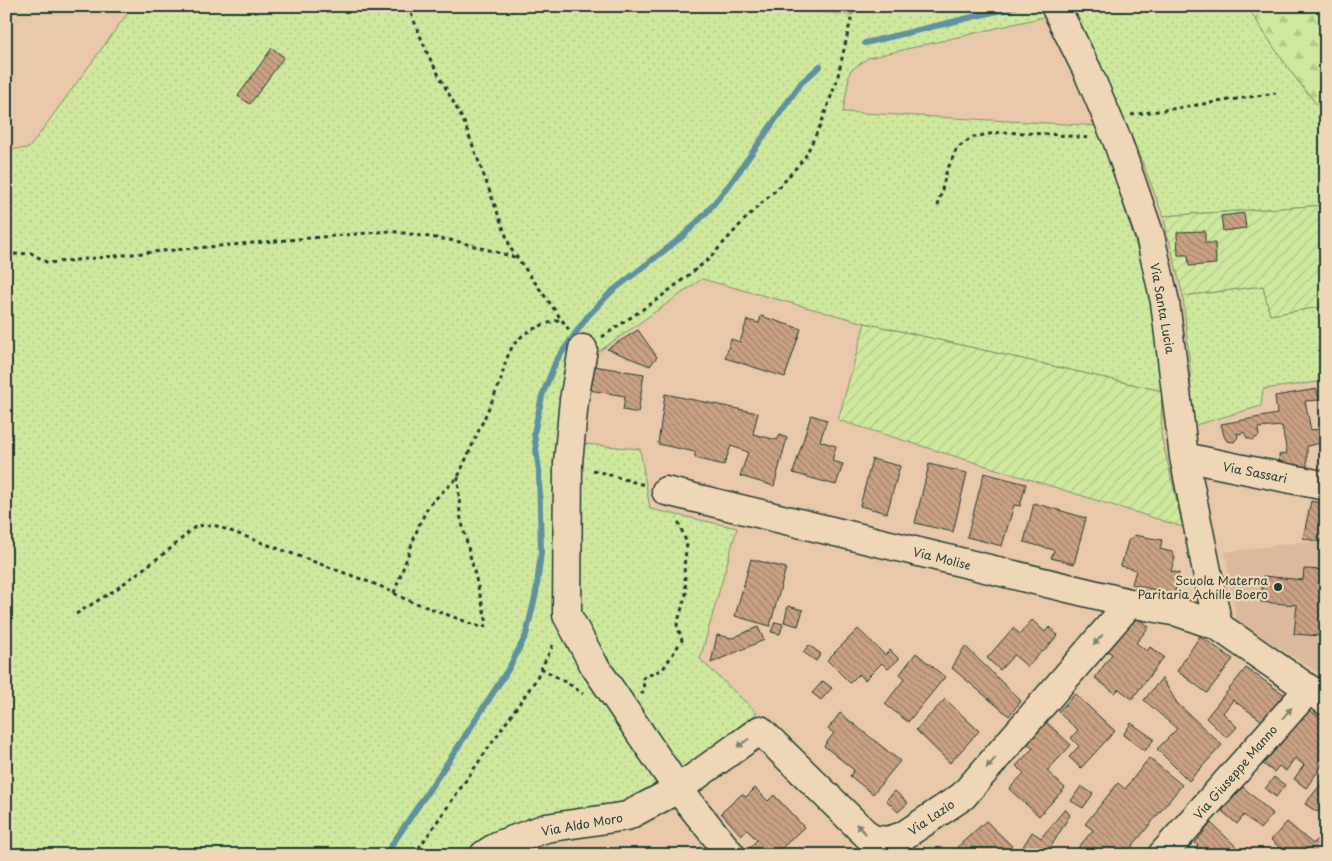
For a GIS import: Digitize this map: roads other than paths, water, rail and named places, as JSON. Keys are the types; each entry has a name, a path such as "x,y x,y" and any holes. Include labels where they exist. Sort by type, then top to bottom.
{"street":[{"name":"Via Santa Lucia","path":"1055,6 1087,70 1113,130 1150,236 1165,302 1184,457 1218,626"},
{"path":"583,350 574,400 568,463 567,615 594,665 678,789 731,855"},
{"name":"Via Sassari","path":"1184,457 1326,486"},
{"name":"Via Molise","path":"666,491 1130,603 1178,612 1218,626 1317,695"},
{"name":"Via Lazio","path":"678,789 760,730 871,839 887,841 903,836 963,796 1130,603"},
{"name":"Via Giuseppe Manno","path":"1162,855 1317,695"},
{"name":"Via Aldo Moro","path":"484,855 499,845 546,828 627,816 678,789"}],"waterway":[{"path":"865,43 1018,6"},
{"path":"385,855 509,668 526,635 536,593 541,552 539,471 534,433 542,396 556,361 587,317 611,292 683,236 706,213 730,184 801,83 820,66"}],"place":[{"name":"Scuola Materna Paritaria Achille Boero","path":"1278,587"}]}
